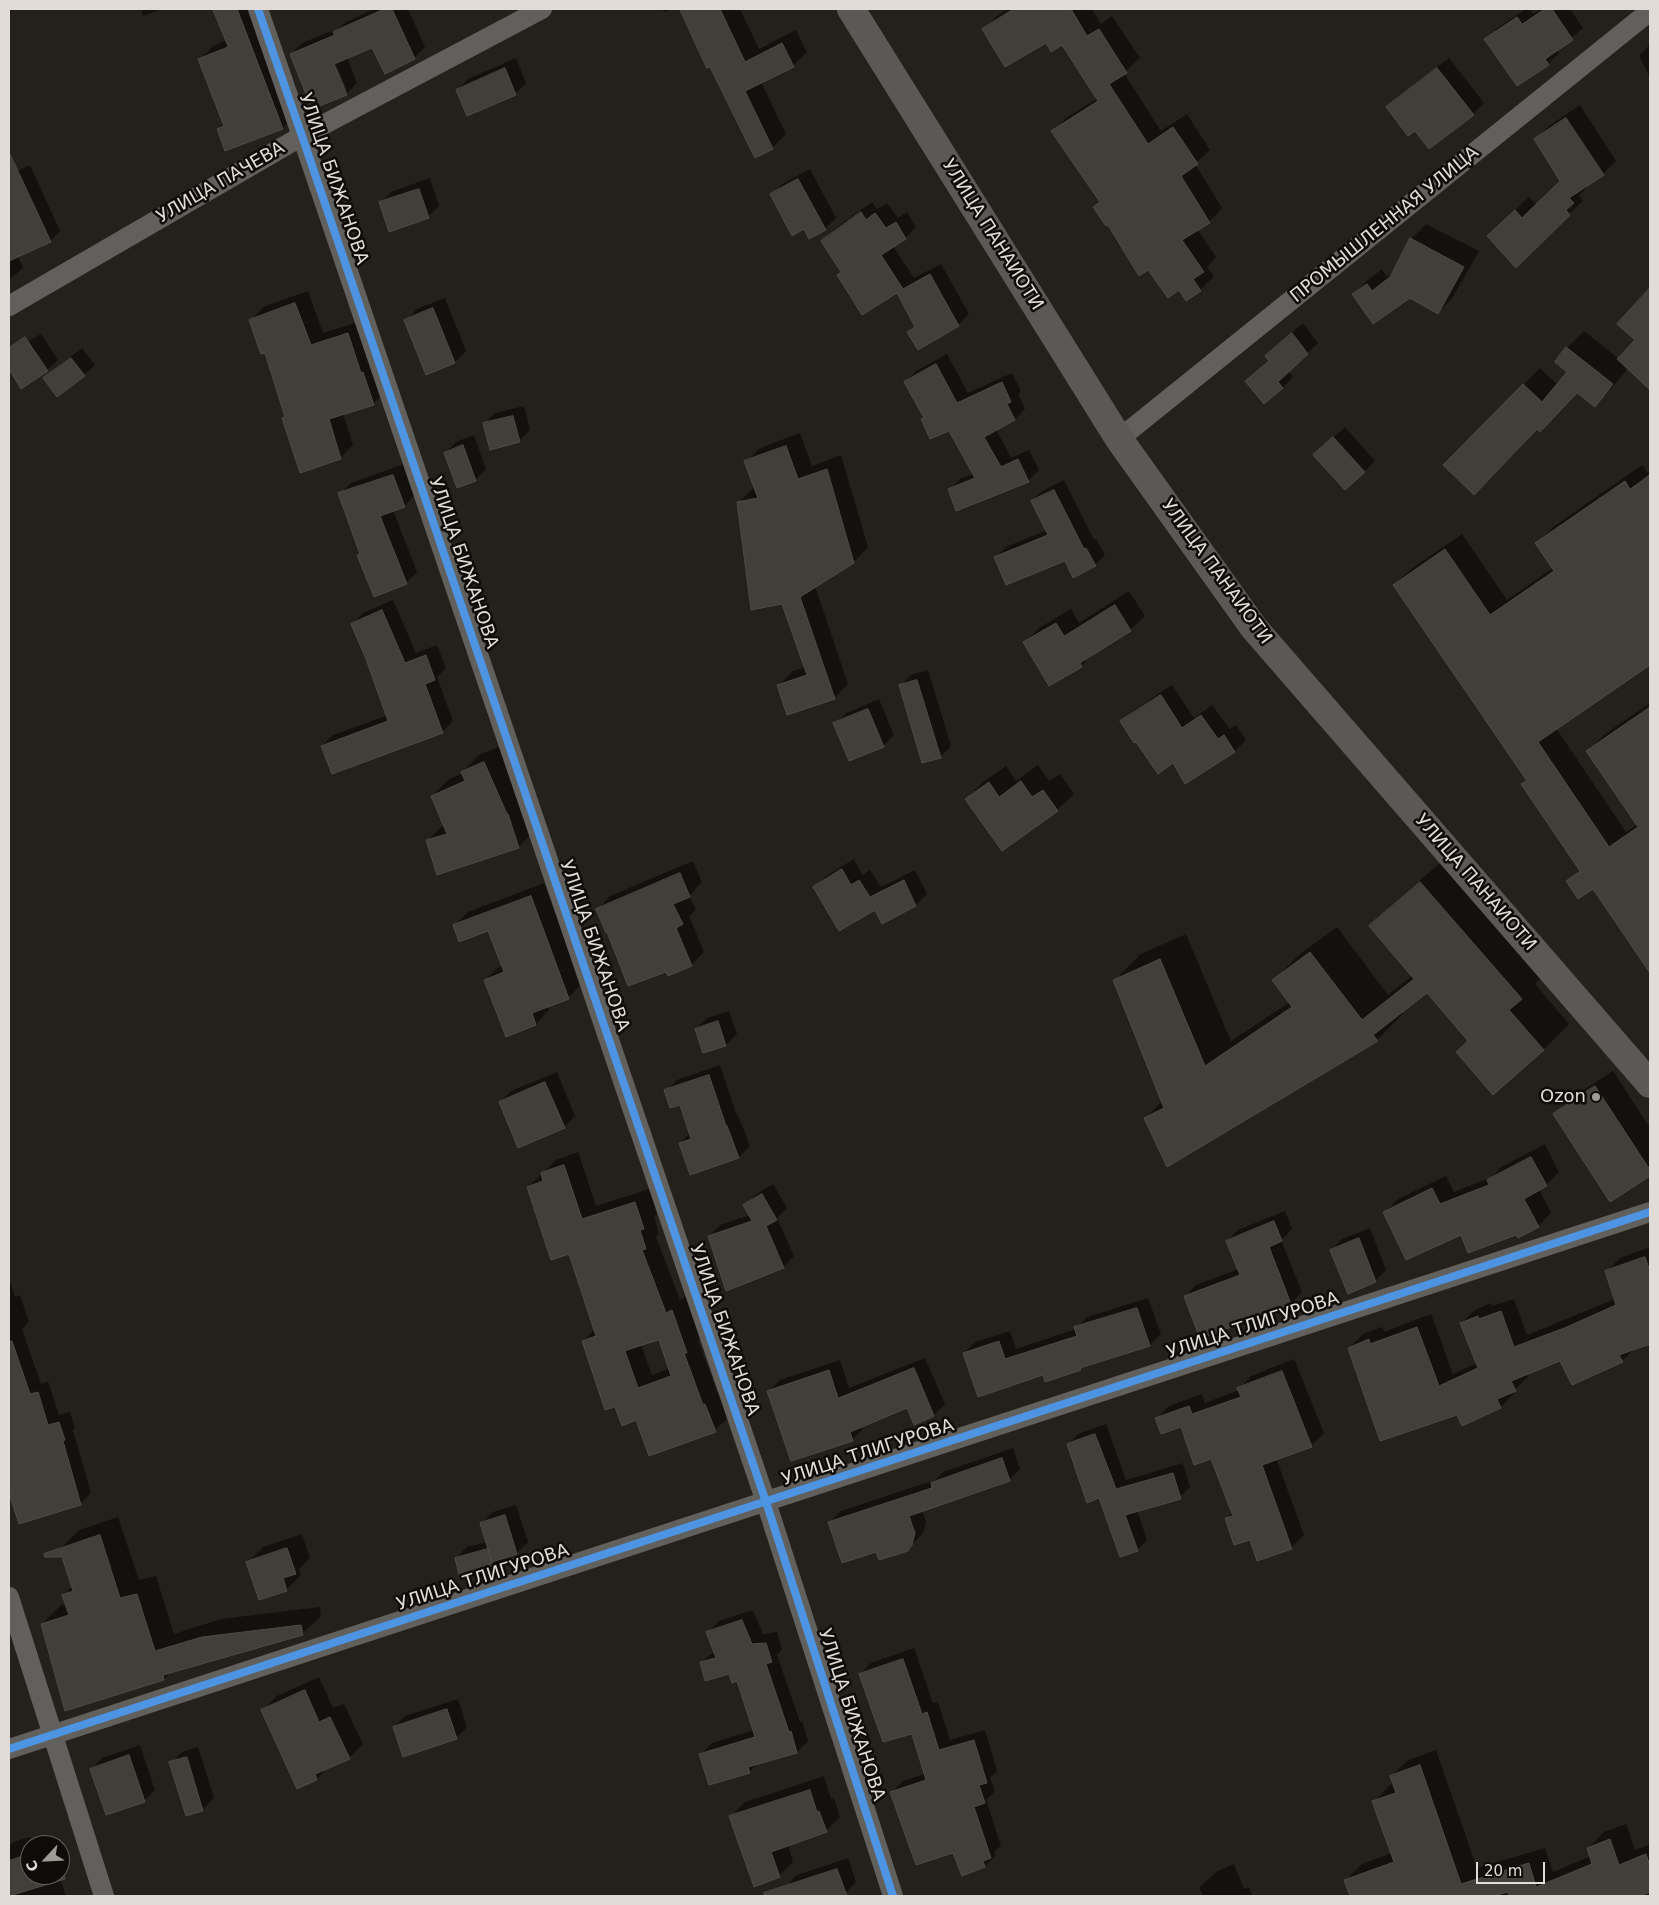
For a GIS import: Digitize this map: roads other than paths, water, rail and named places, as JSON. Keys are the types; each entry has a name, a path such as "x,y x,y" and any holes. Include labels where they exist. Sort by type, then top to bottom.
{"street":[{"name":"УЛИЦА БИЖАНОВА","path":"258,9 766,1502 893,1896"},
{"name":"УЛИЦА ПАЧЕВА","path":"9,306 302,136 542,9"},
{"name":"УЛИЦА ПАНАИОТИ","path":"851,9 1119,439 1254,628 1650,1084"},
{"name":"ПРОМЫШЛЕННАЯ УЛИЦА","path":"1119,439 1650,11"},
{"name":"УЛИЦА ТЛИГУРОВА","path":"9,1748 1650,1212"},
{"path":"9,1597 104,1896"}],"place":[{"name":"Ozon","path":"1596,1097"}]}
